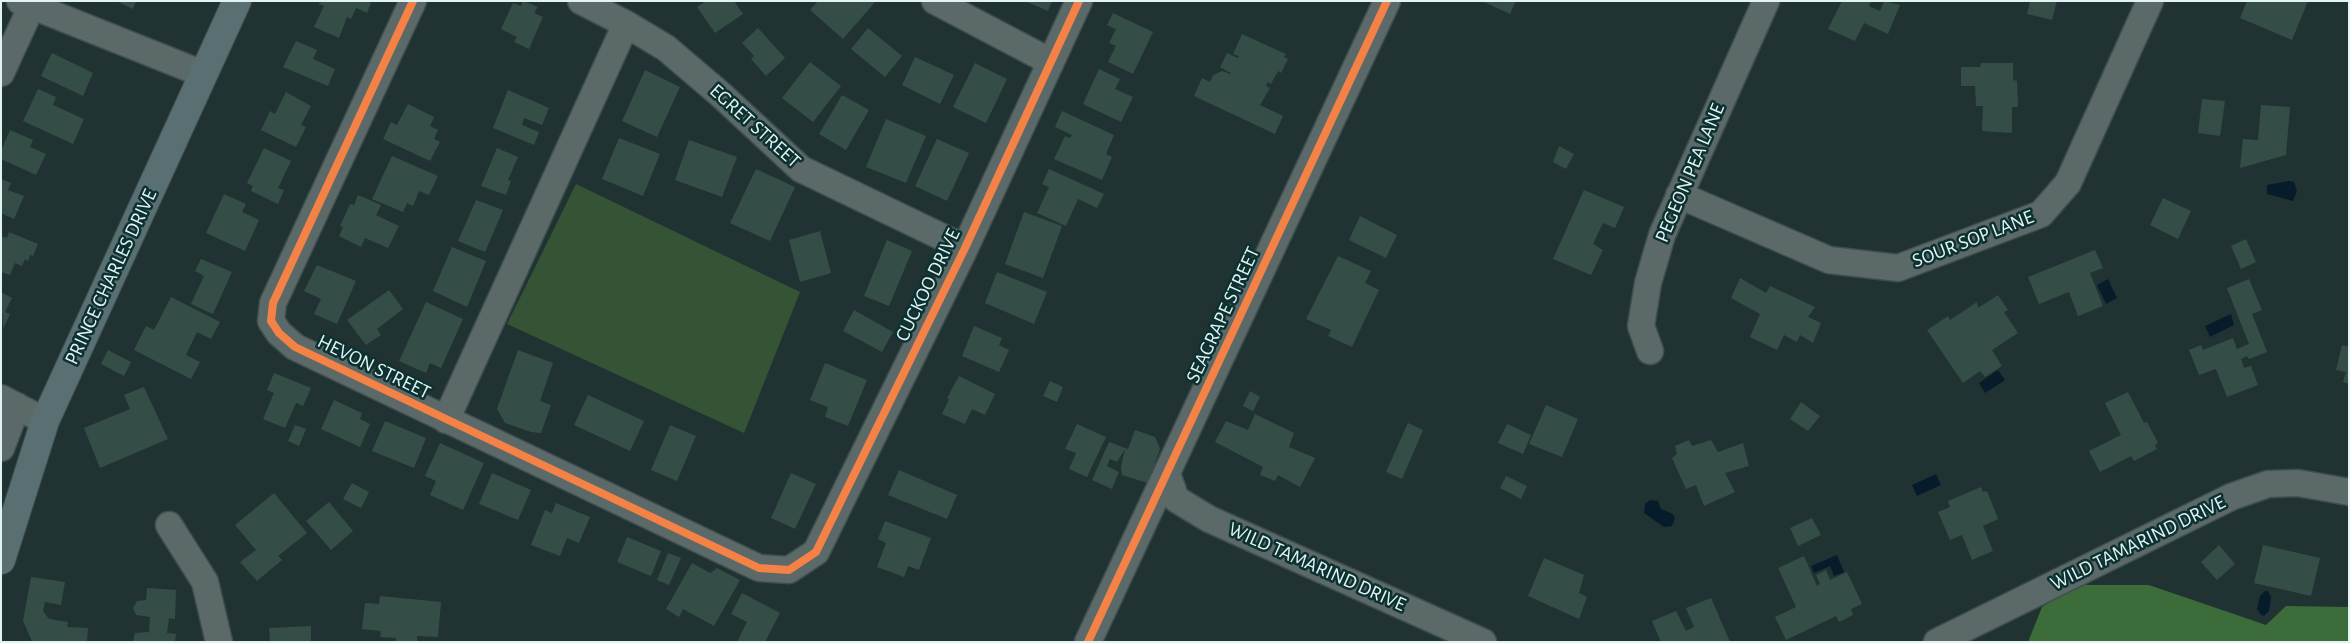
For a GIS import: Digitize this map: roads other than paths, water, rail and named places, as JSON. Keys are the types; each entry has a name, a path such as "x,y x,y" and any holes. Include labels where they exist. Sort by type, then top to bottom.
{"highway":[{"name":"PRINCE CHARLES DRIVE","path":"1,560 45,421 237,1"}],"street":[{"name":"HEVON STREET","path":"412,1 273,303 271,321 279,333 295,346 446,420 759,568 789,570"},
{"name":"EGRET STREET","path":"582,1 666,48 720,94 801,169 965,248"},
{"path":"935,1 1051,62"},
{"name":"CUCKOO DRIVE","path":"789,570 816,552 965,248 1079,1"},
{"name":"SEAGRAPE STREET","path":"1088,642 1387,1"},
{"name":"PEGEON PEA LANE","path":"1650,351 1641,326 1648,283 1662,235 1766,1"},
{"name":"SOUR SOP LANE","path":"1679,196 1829,260 1898,268 2041,214 2068,183 2150,1"},
{"path":"1,73 29,3 203,74"},
{"path":"446,420 626,24"},
{"path":"1,448 9,402 45,421"},
{"name":"WILD TAMARIND DRIVE","path":"1167,474 1176,500 1210,520 1440,633 1483,642"},
{"name":"WILD TAMARIND DRIVE","path":"1937,642 2231,497 2250,490 2268,484 2298,483 2349,492"},
{"path":"169,525 204,582 219,642"}],"water":[{"path":"2289,181 2294,182 2297,191 2293,201 2267,194 2267,185"},
{"path":"2108,279 2117,298 2106,304 2097,285"},
{"path":"2231,314 2234,325 2210,337 2205,326"},
{"path":"1998,370 2005,380 1985,393 1979,383"},
{"path":"1936,474 1941,485 1917,496 1912,485"},
{"path":"1650,500 1658,501 1661,509 1673,514 1675,518 1672,526 1664,527 1644,513 1645,504"},
{"path":"1837,555 1844,572 1834,576 1830,566 1814,573 1811,566"},
{"path":"2265,591 2268,591 2271,597 2269,611 2264,616 2257,609 2260,596"}]}
